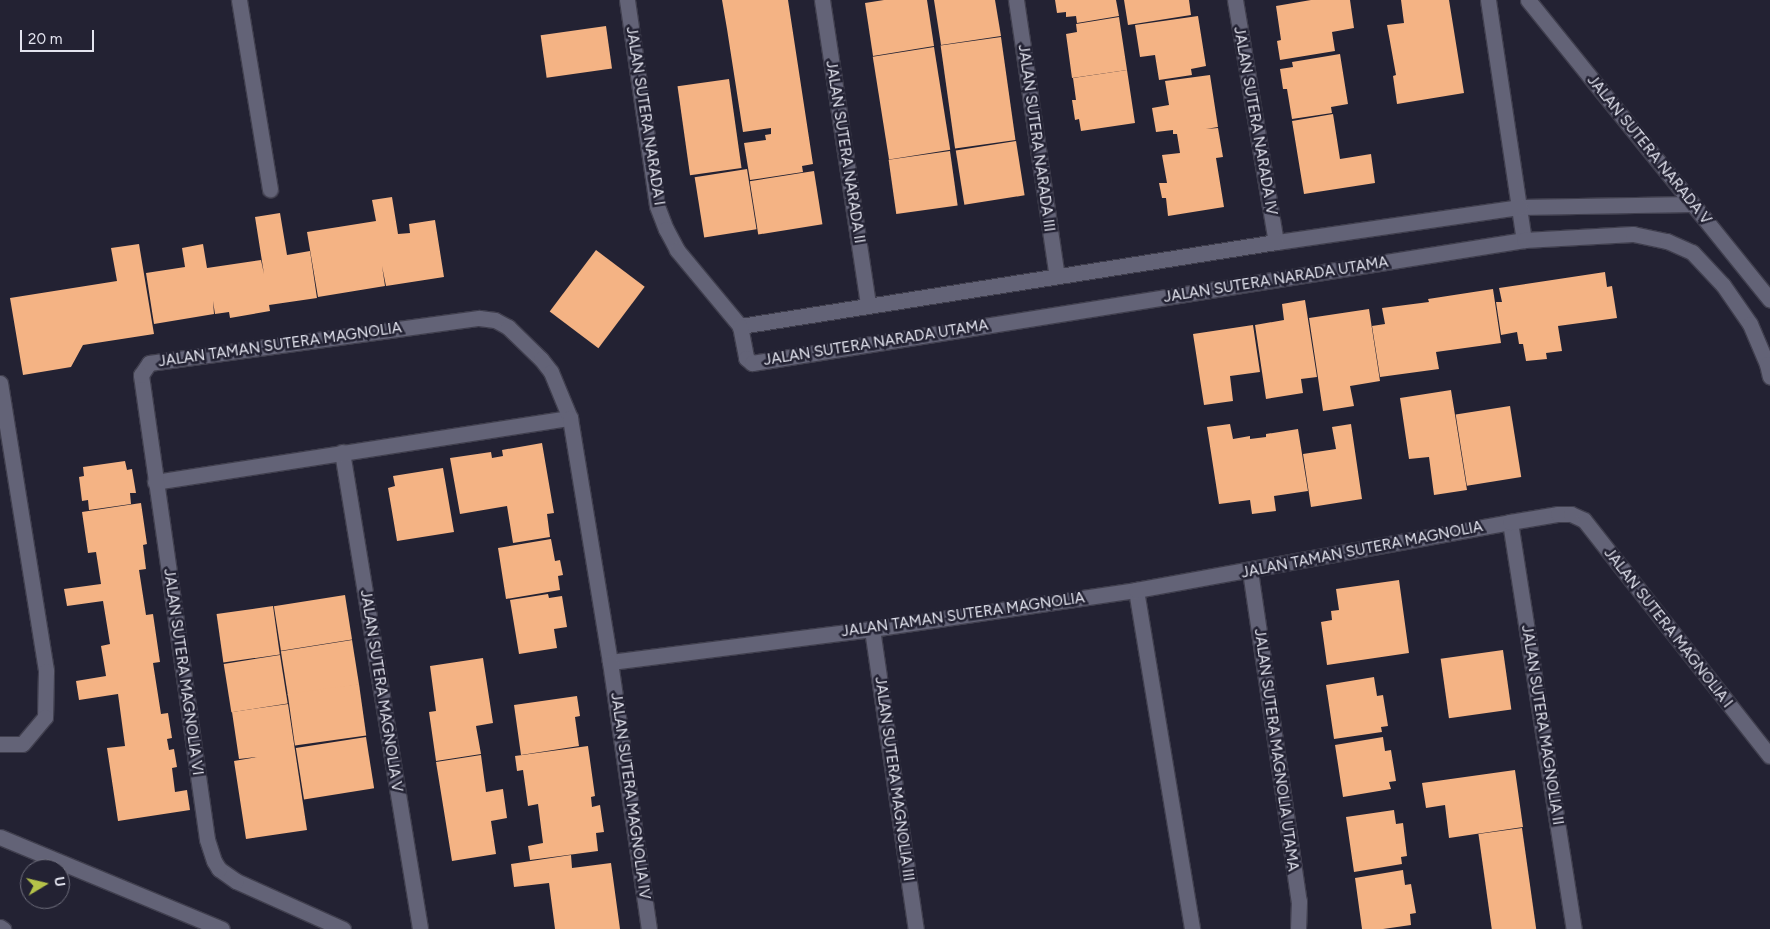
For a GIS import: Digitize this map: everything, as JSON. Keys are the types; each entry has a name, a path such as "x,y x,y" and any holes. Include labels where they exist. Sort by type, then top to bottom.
{"street":[{"path":"239,0 270,190"},
{"name":"JALAN SUTERA NARADA I","path":"627,0 657,206 677,250 740,326"},
{"name":"JALAN SUTERA NARADA II","path":"822,0 868,305"},
{"name":"JALAN SUTERA NARADA III","path":"1016,0 1057,276"},
{"name":"JALAN SUTERA NARADA IV","path":"1235,0 1276,242"},
{"path":"1488,0 1524,240"},
{"name":"JALAN SUTERA NARADA V","path":"1528,0 1770,300"},
{"path":"740,326 1276,242 1520,207 1692,204"},
{"name":"JALAN SUTERA NARADA UTAMA","path":"740,326 746,358 752,363 1524,240 1634,234 1667,240 1692,252 1722,285 1750,324 1767,364 1770,378"},
{"name":"JALAN TAMAN SUTERA MAGNOLIA","path":"155,482 141,374 150,363 479,318 496,320 508,327 551,372 570,418 610,662 872,629 1136,590 1250,571 1558,514"},
{"path":"0,383 46,671 45,717 22,744 0,744"},
{"path":"155,482 570,418"},
{"name":"JALAN SUTERA MAGNOLIA V","path":"342,452 420,929"},
{"name":"JALAN SUTERA MAGNOLIA VI","path":"155,482 208,839 214,861 219,869 236,881 343,929"},
{"name":"JALAN SUTERA MAGNOLIA I","path":"1558,514 1572,514 1584,520 1770,756"},
{"name":"JALAN SUTERA MAGNOLIA II","path":"1510,522 1574,929"},
{"name":"JALAN SUTERA MAGNOLIA UTAMA","path":"1250,571 1299,902 1298,929"},
{"path":"1136,590 1192,929"},
{"name":"JALAN SUTERA MAGNOLIA III","path":"872,629 916,929"},
{"name":"JALAN SUTERA MAGNOLIA IV","path":"610,662 649,929"},
{"path":"0,837 222,929"}],"building":[{"path":"722,0 788,0 813,164 802,166 803,172 750,180 744,143 766,140 765,135 771,134 771,128 743,132"},
{"path":"884,0 927,0 934,46 873,56 865,3"},
{"path":"934,0 995,0 1001,36 941,45"},
{"path":"1055,0 1116,0 1119,16 1077,23 1076,16 1066,17 1066,12 1057,13"},
{"path":"1124,0 1189,0 1191,15 1128,25"},
{"path":"1311,0 1350,0 1354,28 1332,32 1335,51 1280,60 1277,41 1281,40 1276,6"},
{"path":"1401,0 1449,0 1464,93 1397,104 1393,76 1396,75 1387,25 1404,23"},
{"path":"1198,16 1206,66 1191,69 1192,75 1159,80 1155,55 1140,57 1135,25"},
{"path":"1119,17 1127,70 1072,78 1066,34 1077,32 1076,24"},
{"path":"606,26 612,69 547,78 541,35"},
{"path":"1001,37 1015,140 955,148 941,45"},
{"path":"934,47 950,150 889,159 873,57"},
{"path":"1340,54 1348,104 1331,107 1332,113 1292,119 1287,89 1283,89 1280,69 1293,67 1292,62"},
{"path":"1127,70 1135,123 1081,131 1079,119 1075,120 1072,100 1076,100 1073,78"},
{"path":"1210,75 1218,127 1206,129 1218,128 1223,157 1216,158 1224,207 1168,216 1166,198 1162,198 1159,183 1167,183 1162,155 1180,153 1177,134 1173,134 1173,130 1156,132 1152,108 1169,105 1165,81"},
{"path":"729,79 742,168 690,175 678,86"},
{"path":"1333,114 1340,159 1371,154 1375,183 1304,194 1292,121"},
{"path":"1016,141 1025,195 964,205 956,151"},
{"path":"950,151 958,205 896,214 889,160"},
{"path":"747,169 757,229 704,238 695,177"},
{"path":"814,171 822,224 758,235 750,181"},
{"path":"392,197 398,234 410,233 409,224 435,220 444,277 386,286 382,266 385,286 318,297 307,232 376,221 372,200"},
{"path":"280,213 287,255 310,251 317,298 269,305 270,311 230,318 229,312 215,314 213,301 214,314 154,324 146,273 185,267 182,248 203,244 207,268 261,260 264,274 255,217"},
{"path":"139,244 154,334 83,345 71,367 23,375 10,298 117,281 111,248"},
{"path":"596,250 645,287 598,348 550,311"},
{"path":"1605,272 1607,287 1612,286 1617,318 1558,326 1562,351 1546,353 1547,359 1526,361 1523,344 1519,344 1517,332 1501,335 1496,302 1502,302 1499,288"},
{"path":"1493,289 1501,343 1436,352 1439,369 1380,377 1372,326 1385,324 1382,308 1429,302 1428,299"},
{"path":"1305,300 1317,377 1301,379 1303,393 1266,399 1255,325 1284,320 1282,304"},
{"path":"1369,309 1380,381 1350,386 1354,406 1323,411 1309,318"},
{"path":"1253,325 1260,372 1230,376 1233,401 1204,405 1193,334"},
{"path":"1451,390 1467,490 1434,495 1429,457 1409,459 1400,398"},
{"path":"1510,406 1521,477 1467,486 1456,415"},
{"path":"1230,424 1233,439 1250,436 1250,439 1266,437 1266,434 1298,429 1308,491 1274,496 1276,511 1252,514 1250,500 1219,504 1207,427"},
{"path":"1351,424 1362,499 1311,507 1303,454 1336,449 1332,427"},
{"path":"542,443 554,513 547,514 550,537 513,543 507,506 460,514 450,458 491,452 492,458 503,456 502,450"},
{"path":"125,461 127,470 132,469 136,493 130,493 131,504 89,510 88,500 82,501 79,477 84,476 83,467"},
{"path":"443,468 454,532 397,541 388,488 395,486 393,476"},
{"path":"141,503 147,544 143,545 146,569 139,570 146,615 153,614 160,662 153,663 161,714 168,713 172,738 167,739 169,750 174,749 177,767 172,768 175,792 187,790 190,810 118,821 107,748 125,746 118,694 79,700 76,681 106,676 101,646 110,644 103,601 67,606 64,589 101,584 96,552 88,553 82,512"},
{"path":"551,539 555,561 560,560 563,575 558,576 560,590 506,599 498,548"},
{"path":"1399,580 1409,653 1327,665 1321,622 1332,620 1331,611 1339,610 1336,589"},
{"path":"548,594 549,598 562,596 567,627 554,629 557,648 519,654 510,600"},
{"path":"345,595 352,639 281,651 274,606"},
{"path":"273,606 280,655 223,662 217,614"},
{"path":"352,640 359,684 288,696 281,651"},
{"path":"1503,650 1511,709 1449,718 1441,659"},
{"path":"280,655 288,703 231,712 224,664"},
{"path":"483,658 493,723 476,726 481,754 436,761 429,712 436,711 430,666"},
{"path":"1374,677 1377,696 1383,695 1388,726 1381,727 1382,732 1334,739 1326,685"},
{"path":"359,684 366,735 295,746 288,694"},
{"path":"577,696 580,716 575,717 579,746 521,755 514,705"},
{"path":"288,704 307,830 246,839 234,761 257,757 239,759 232,712"},
{"path":"366,737 374,788 304,799 296,748"},
{"path":"1383,737 1385,751 1391,750 1396,781 1389,782 1391,789 1343,797 1335,745"},
{"path":"588,746 595,796 591,797 592,807 600,805 604,832 596,833 598,851 530,860 528,846 543,843 538,804 528,806 523,770 517,771 515,756"},
{"path":"481,755 486,792 503,789 507,818 491,821 496,854 452,861 436,762"},
{"path":"1515,770 1523,827 1449,838 1445,805 1426,808 1422,783"},
{"path":"1394,810 1396,824 1403,823 1407,856 1401,857 1402,864 1354,872 1346,817"},
{"path":"1522,828 1536,929 1492,929 1478,834"},
{"path":"571,855 572,868 611,863 620,929 555,929 549,883 514,887 511,864"},
{"path":"1403,870 1405,885 1411,884 1416,913 1410,914 1411,925 1383,929 1362,929 1355,878"}]}
